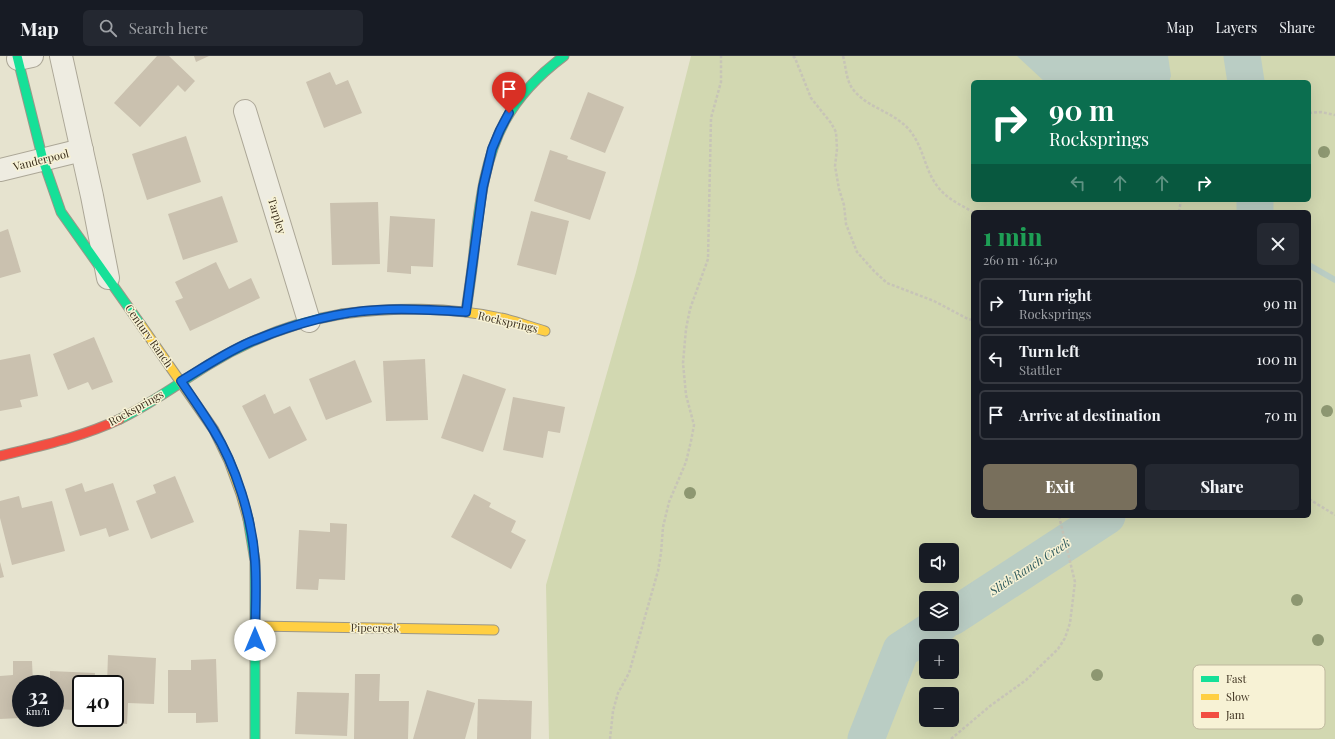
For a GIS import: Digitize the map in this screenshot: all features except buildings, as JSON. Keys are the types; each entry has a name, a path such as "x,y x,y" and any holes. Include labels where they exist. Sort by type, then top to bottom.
{"street":[{"name":"Century Ranch","path":"61,56 92,196 108,278"},
{"path":"466,312 483,187 492,149 509,113 520,97 548,68 564,56"},
{"name":"Century Ranch","path":"22,57 42,160 61,212 214,430 229,461 241,494 250,527 255,561 255,739"},
{"name":"Tarpley","path":"245,111 309,321"},
{"name":"Vanderpool","path":"0,170 82,150"},
{"name":"Rocksprings","path":"0,456 83,434 115,421 145,405 221,357 254,340 293,325 309,321 378,310 435,310 466,312 500,318 545,331"},
{"name":"Pipecreek","path":"255,626 494,630"}],"path":[{"path":"610,739 613,711 618,692 629,673 658,571 663,527 669,502 686,462 694,425 686,395 683,363 686,329 690,309 708,259 711,118 721,82 721,56"},
{"path":"793,56 812,98 836,132 837,149 835,166 839,189 844,205 846,224 857,252 887,283 934,301 971,320"},
{"path":"843,56 847,77 852,88 861,98 889,113 911,132 920,148 932,179 938,188 949,198 971,211"},
{"path":"1311,113 1320,112 1335,114"},
{"path":"1311,500 1335,515"},
{"path":"951,739 990,706 1026,680 1058,650 1065,638 1070,623 1076,582 1060,518"}],"green space":[{"path":"691,56 1335,56 1335,739 549,739 546,585 636,272"}],"shaded area":[{"path":"1017,56 1168,56 1171,76 1170,80 1043,80"}],"waterway":[{"name":"Slick Ranch Creek","path":"1242,56 1246,80"},
{"name":"Slick Ranch Creek","path":"1255,202 1255,210"},
{"name":"Slick Ranch Creek","path":"1256,202 1260,210"},
{"path":"1311,266 1335,280"},
{"name":"Slick Ranch Creek","path":"959,612 1104,518"},
{"name":"Slick Ranch Creek","path":"866,739 901,650 930,631"}],"traffic: fast":[{"path":"17,56 43,160 61,212 141,325"},
{"path":"466,312 481,195 488,165 498,135 511,111 523,94 538,78 564,56"},
{"path":"120,419 154,400 208,365 239,348 289,327 324,317 342,314"},
{"path":"248,519 255,561 255,739"}],"traffic: slow":[{"path":"342,314 400,309 442,310 482,314 507,319 545,331"},
{"path":"141,325 214,430 229,461 248,519"},
{"path":"255,626 494,630"}],"traffic: jam":[{"path":"0,456 76,436 120,419"}],"route":[{"path":"255,640 255,561 250,527 241,494 229,461 214,430 181,381 221,357 254,340 293,325 309,321 378,310 435,310 466,312 483,187 492,149 509,113"}]}
